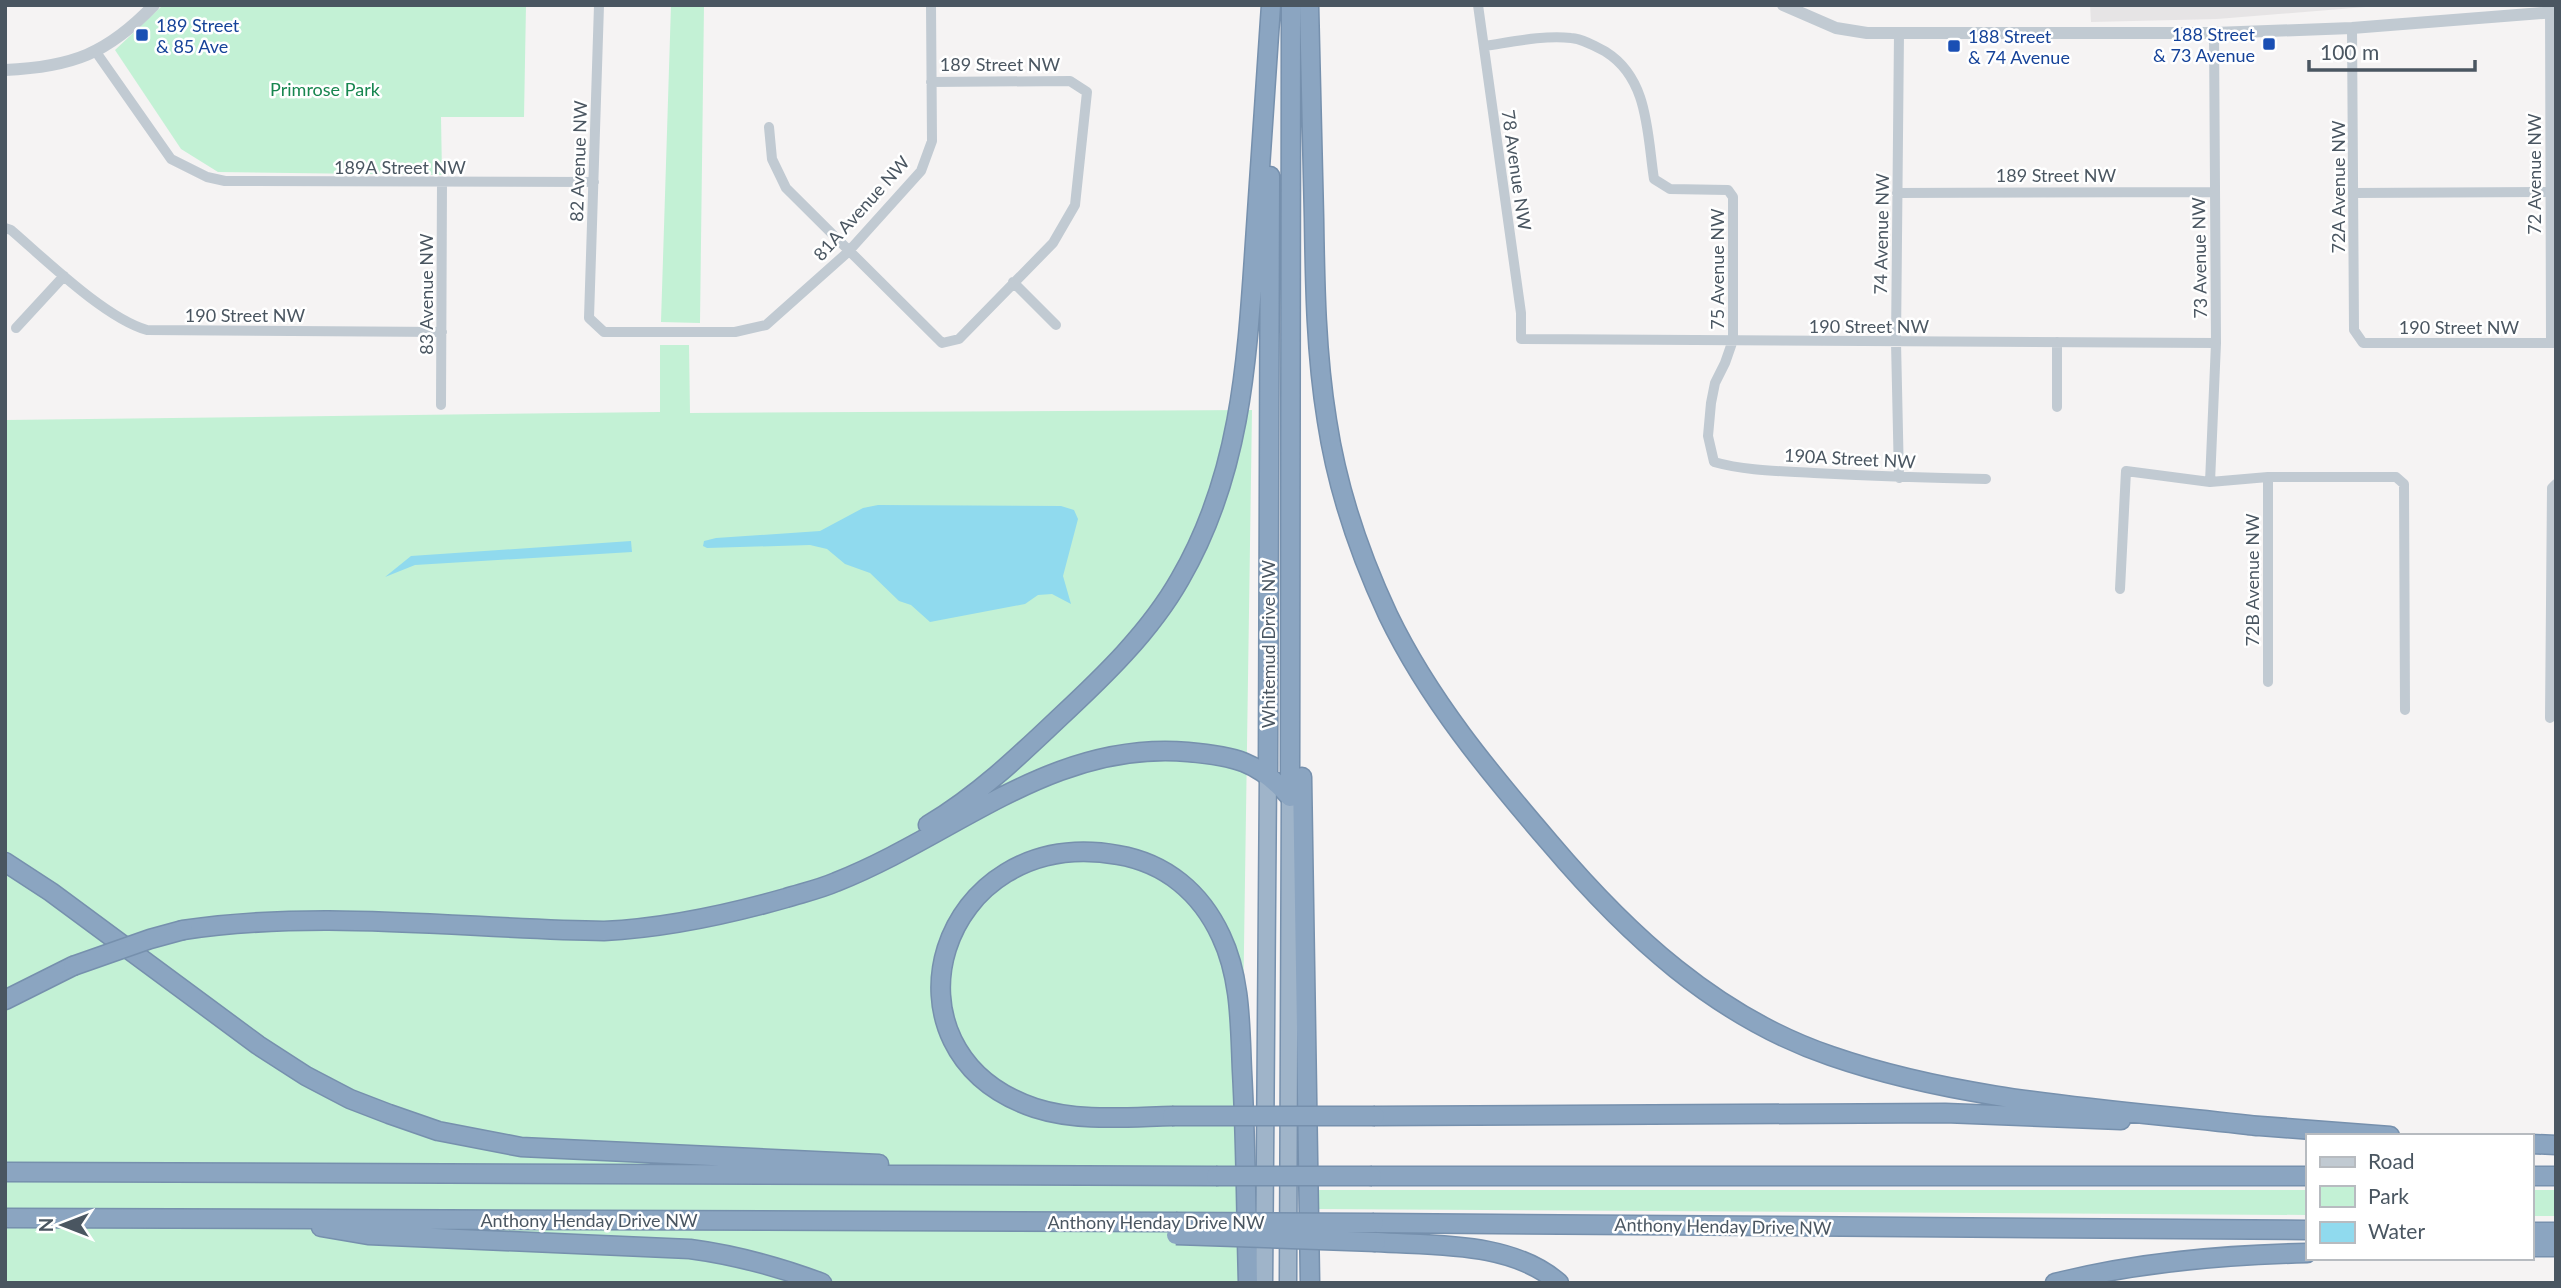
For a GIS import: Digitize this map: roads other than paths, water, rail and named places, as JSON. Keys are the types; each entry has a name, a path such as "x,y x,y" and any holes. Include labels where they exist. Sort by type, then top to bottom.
{"highway":[{"name":"Whitemud Drive NW","path":"1264,1283 1271,5"},
{"path":"771,902 880,853 966,800 1020,755 1085,694 1142,632 1180,580 1208,522 1236,433 1252,291 1271,5"},
{"name":"Whitemud Drive NW","path":"1288,1283 1291,5"},
{"path":"1309,5 1318,349 1327,423 1338,472 1367,566 1404,646 1464,739 1512,800 1588,889 1634,934 1696,985 1735,1011 1802,1045 1891,1074 1998,1096 2258,1126"},
{"path":"1290,578 1300,692 1310,1283"},
{"path":"5,1000 73,966 150,939 183,930 226,924 295,919 604,932 681,923 833,884 885,862 1006,793 1055,771 1106,755 1175,751 1223,755 1247,762 1268,775 1290,797"},
{"path":"1248,1283 1240,1017 1232,964 1221,936 1203,903 1187,887 1164,870 1134,857 1073,851 1024,863 981,890 956,924 941,972 942,1002 949,1028 972,1067 1006,1094 1037,1108 1076,1115 1172,1116 1375,1116 1945,1114 2258,1126 2364,1134"},
{"path":"5,862 51,892 258,1045 306,1076 350,1099 438,1131 521,1147 882,1164 912,1176"},
{"path":"2533,1144 2556,1145"},
{"path":"5,1172 1178,1177 2306,1176"},
{"path":"2533,1176 2556,1176"},
{"name":"Anthony Henday Drive NW","path":"5,1218 1120,1222 1176,1229 1374,1223 2306,1230"},
{"path":"272,1218 368,1235 690,1249 782,1268 822,1283"},
{"path":"1176,1229 1482,1250 1521,1260 1559,1283"},
{"path":"2533,1232 2556,1232"},
{"path":"2533,1247 2556,1247"},
{"path":"2055,1283 2130,1266 2306,1253"}],"street":[{"path":"5,69 52,66 96,52 130,29 154,5"},
{"name":"82 Avenue NW","path":"599,5 589,318 604,332 735,332 766,324"},
{"name":"81A Avenue NW","path":"766,324 848,252 921,172 932,141 932,5"},
{"name":"78 Avenue NW","path":"1478,5 1521,313 1521,339"},
{"path":"1783,5 1836,28 1867,33 2214,33 2352,28 2552,10"},
{"name":"72 Avenue NW","path":"2552,10 2549,192 2553,342"},
{"name":"72A Avenue NW","path":"2352,28 2354,330 2363,342"},
{"name":"74 Avenue NW","path":"1899,33 1896,342 1899,478"},
{"name":"73 Avenue NW","path":"2210,482 2216,344 2214,33"},
{"name":"75 Avenue NW","path":"1484,46 1554,37 1573,38 1594,45 1612,56 1628,71 1639,92 1645,111 1654,179 1670,189 1728,190 1733,197 1733,340 1711,403 1708,436 1714,462"},
{"name":"189A Street NW","path":"96,52 171,159 207,177 225,181 594,182"},
{"name":"189 Street NW","path":"931,82 1070,81 1087,92 1074,205 1053,243 1013,282"},
{"path":"769,127 772,159 786,188 942,343 959,339 1013,282 1056,325"},
{"name":"83 Avenue NW","path":"441,405 442,183"},
{"name":"189 Street NW","path":"1897,194 2214,192"},
{"path":"2354,193 2549,192"},
{"name":"190 Street NW","path":"5,228 131,325 147,330 442,332"},
{"path":"16,328 64,276"},
{"name":"190 Street NW","path":"1521,339 2216,344"},
{"path":"2057,342 2057,407"},
{"name":"190 Street NW","path":"2363,342 2553,342"},
{"name":"190A Street NW","path":"1714,462 1732,467 1899,478 1986,479"},
{"path":"2120,589 2126,471 2210,482 2268,477 2396,477 2404,484 2405,710"},
{"name":"72B Avenue NW","path":"2268,477 2268,682"},
{"path":"2550,718 2554,486"}],"water":[{"path":"878,505 1061,506 1074,510 1078,519 1063,576 1071,604 1052,594 1038,595 1025,604 930,622 911,605 899,601 870,573 845,564 827,549 810,545 703,546 704,541 716,538 820,531 863,508"},
{"path":"631,541 632,552 415,565 385,577 411,556"}],"place":[{"name":"189 Street & 85 Ave","path":"142,35"},
{"name":"188 Street & 73 Avenue","path":"2269,44"},
{"name":"188 Street & 74 Avenue","path":"1954,46"}],"park label":[{"name":"Primrose Park","path":"325,89"}]}
